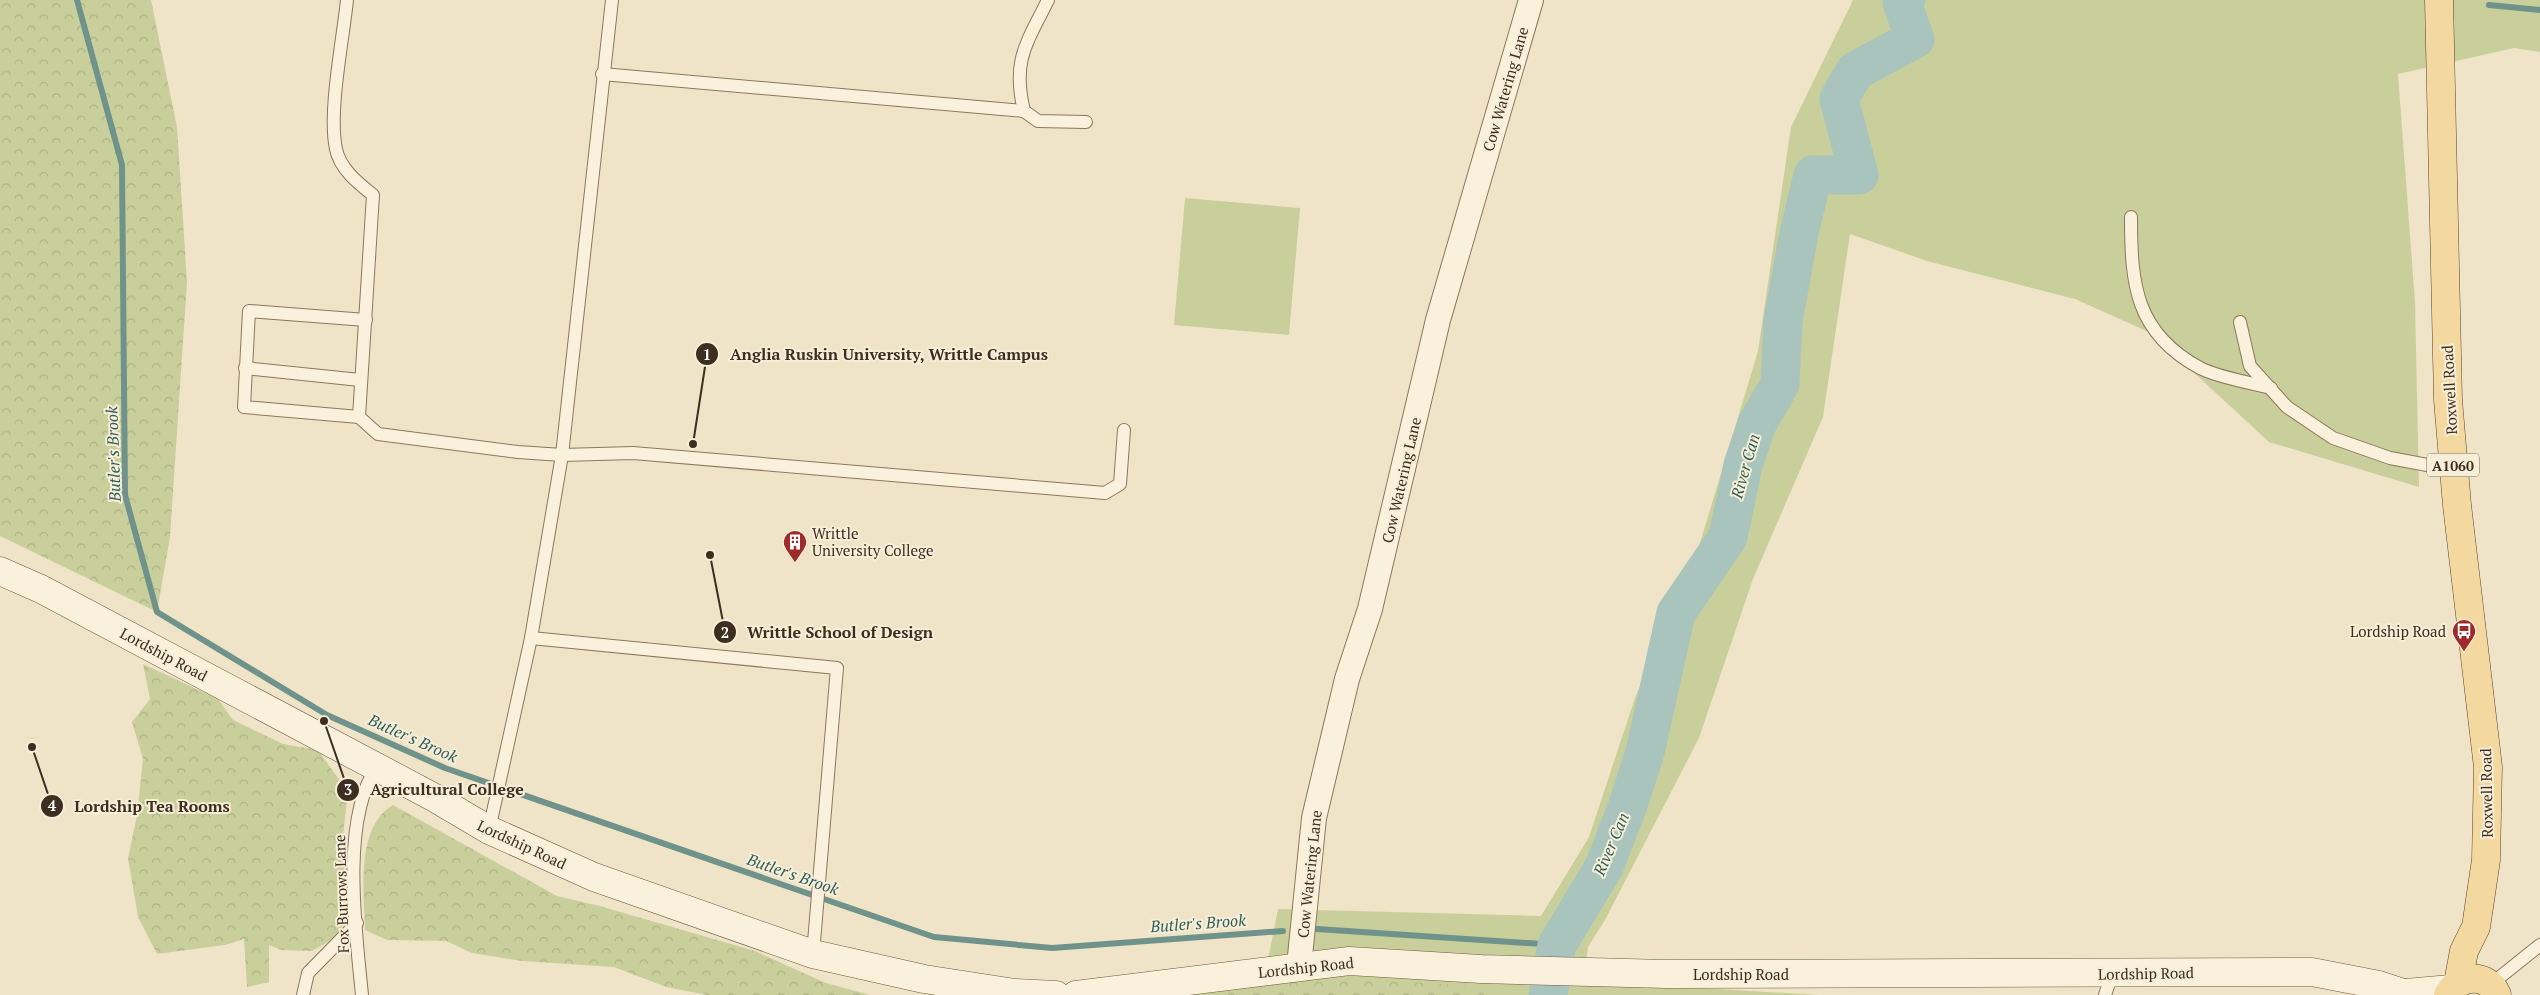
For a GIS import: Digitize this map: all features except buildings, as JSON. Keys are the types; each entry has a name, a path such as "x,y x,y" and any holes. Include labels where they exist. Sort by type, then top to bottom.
{"main road":[{"name":"Roxwell Road","path":"2439,0 2448,400 2454,470 2488,767 2486,860 2476,927 2464,951 2452,989"},
{"name":"Roxwell Road","path":"2476,927 2492,988"},
{"path":"2452,989 2473,978 2492,988"}],"street":[{"name":"Cow Watering Lane","path":"1299,966 1316,809 1347,679 1370,609 1438,320 1531,0"},
{"name":"Lordship Road","path":"0,571 40,589 377,767 489,830 594,877 813,954 924,979 1016,993 1056,995"},
{"name":"Lordship Road","path":"1076,995 1349,961 1576,972 2109,985 2312,972 2379,985 2407,994 2452,989"}],"lane":[{"path":"347,0 334,112 336,150 350,177 373,196 359,417"},
{"path":"489,830 531,638 562,455 602,74 612,0"},
{"path":"1024,111 1018,86 1022,53 1048,0"},
{"path":"602,74 1024,111 1038,121 1086,122"},
{"path":"2132,218 2131,262 2135,291 2146,316 2168,346 2201,369 2271,388"},
{"path":"366,320 249,312 244,407 359,417 378,434 518,452 562,455 633,453 1105,493 1120,484 1124,430"},
{"path":"2240,322 2250,366 2287,407 2333,438 2390,458 2454,470"},
{"path":"245,368 360,380"},
{"path":"531,638 836,668 813,954"},
{"name":"Fox Burrows Lane","path":"362,995 353,850 355,825 372,775 377,767"},
{"path":"303,995 308,973 357,923"},
{"path":"2492,988 2540,945"}],"green space":[{"path":"0,0 151,0 177,127 187,282 170,537 157,612 0,536"},
{"path":"1853,0 2540,0 2540,52 2514,48 2398,74 2415,302 2419,487 2269,442 2151,333 2075,299 1927,261 1850,234 1823,417 1753,579 1699,738 1605,920 1588,947 1583,981 1819,995 1160,995 1264,979 1278,909 1541,916 1589,837 1635,698 1697,553 1758,351 1791,127"},
{"path":"1185,198 1300,208 1289,335 1174,325"},
{"path":"143,664 218,699 233,720 283,744 318,750 348,792 342,844 347,895 340,935 312,951 281,950 269,945 269,982 247,987 244,939 225,945 157,954 138,917 128,858 137,816 143,759 132,722 150,699"},
{"path":"393,805 557,896 600,906 755,951 826,983 870,995 707,995 666,987 614,967 522,961 472,953 446,941 387,940 365,930 363,880 367,844 372,829 381,815"},
{"path":"1360,978 1495,988 1496,995 1207,995 1264,979"}],"waterway":[{"name":"Butler's Brook","path":"77,0 122,165 125,495 157,612 327,715 445,768 934,937 1052,948 1283,931"},
{"name":"River Can","path":"1548,995 1557,945 1604,867 1628,805 1645,752 1676,613 1728,537 1743,465 1757,424 1780,384 1783,321 1799,233 1813,175 1859,175 1839,99 1855,71 1915,39 1902,3 1906,0"},
{"path":"2489,5 2540,10"},
{"name":"Butler's Brook","path":"1317,929 1557,945"}],"place":[{"name":"Anglia Ruskin University, Writtle Campus","path":"693,444"},
{"name":"Writtle School of Design","path":"710,555"},
{"name":"Writtle University College","path":"795,563"},
{"name":"Lordship Road","path":"2464,652"},
{"name":"Agricultural College","path":"324,721"},
{"name":"Lordship Tea Rooms","path":"32,747"}]}
